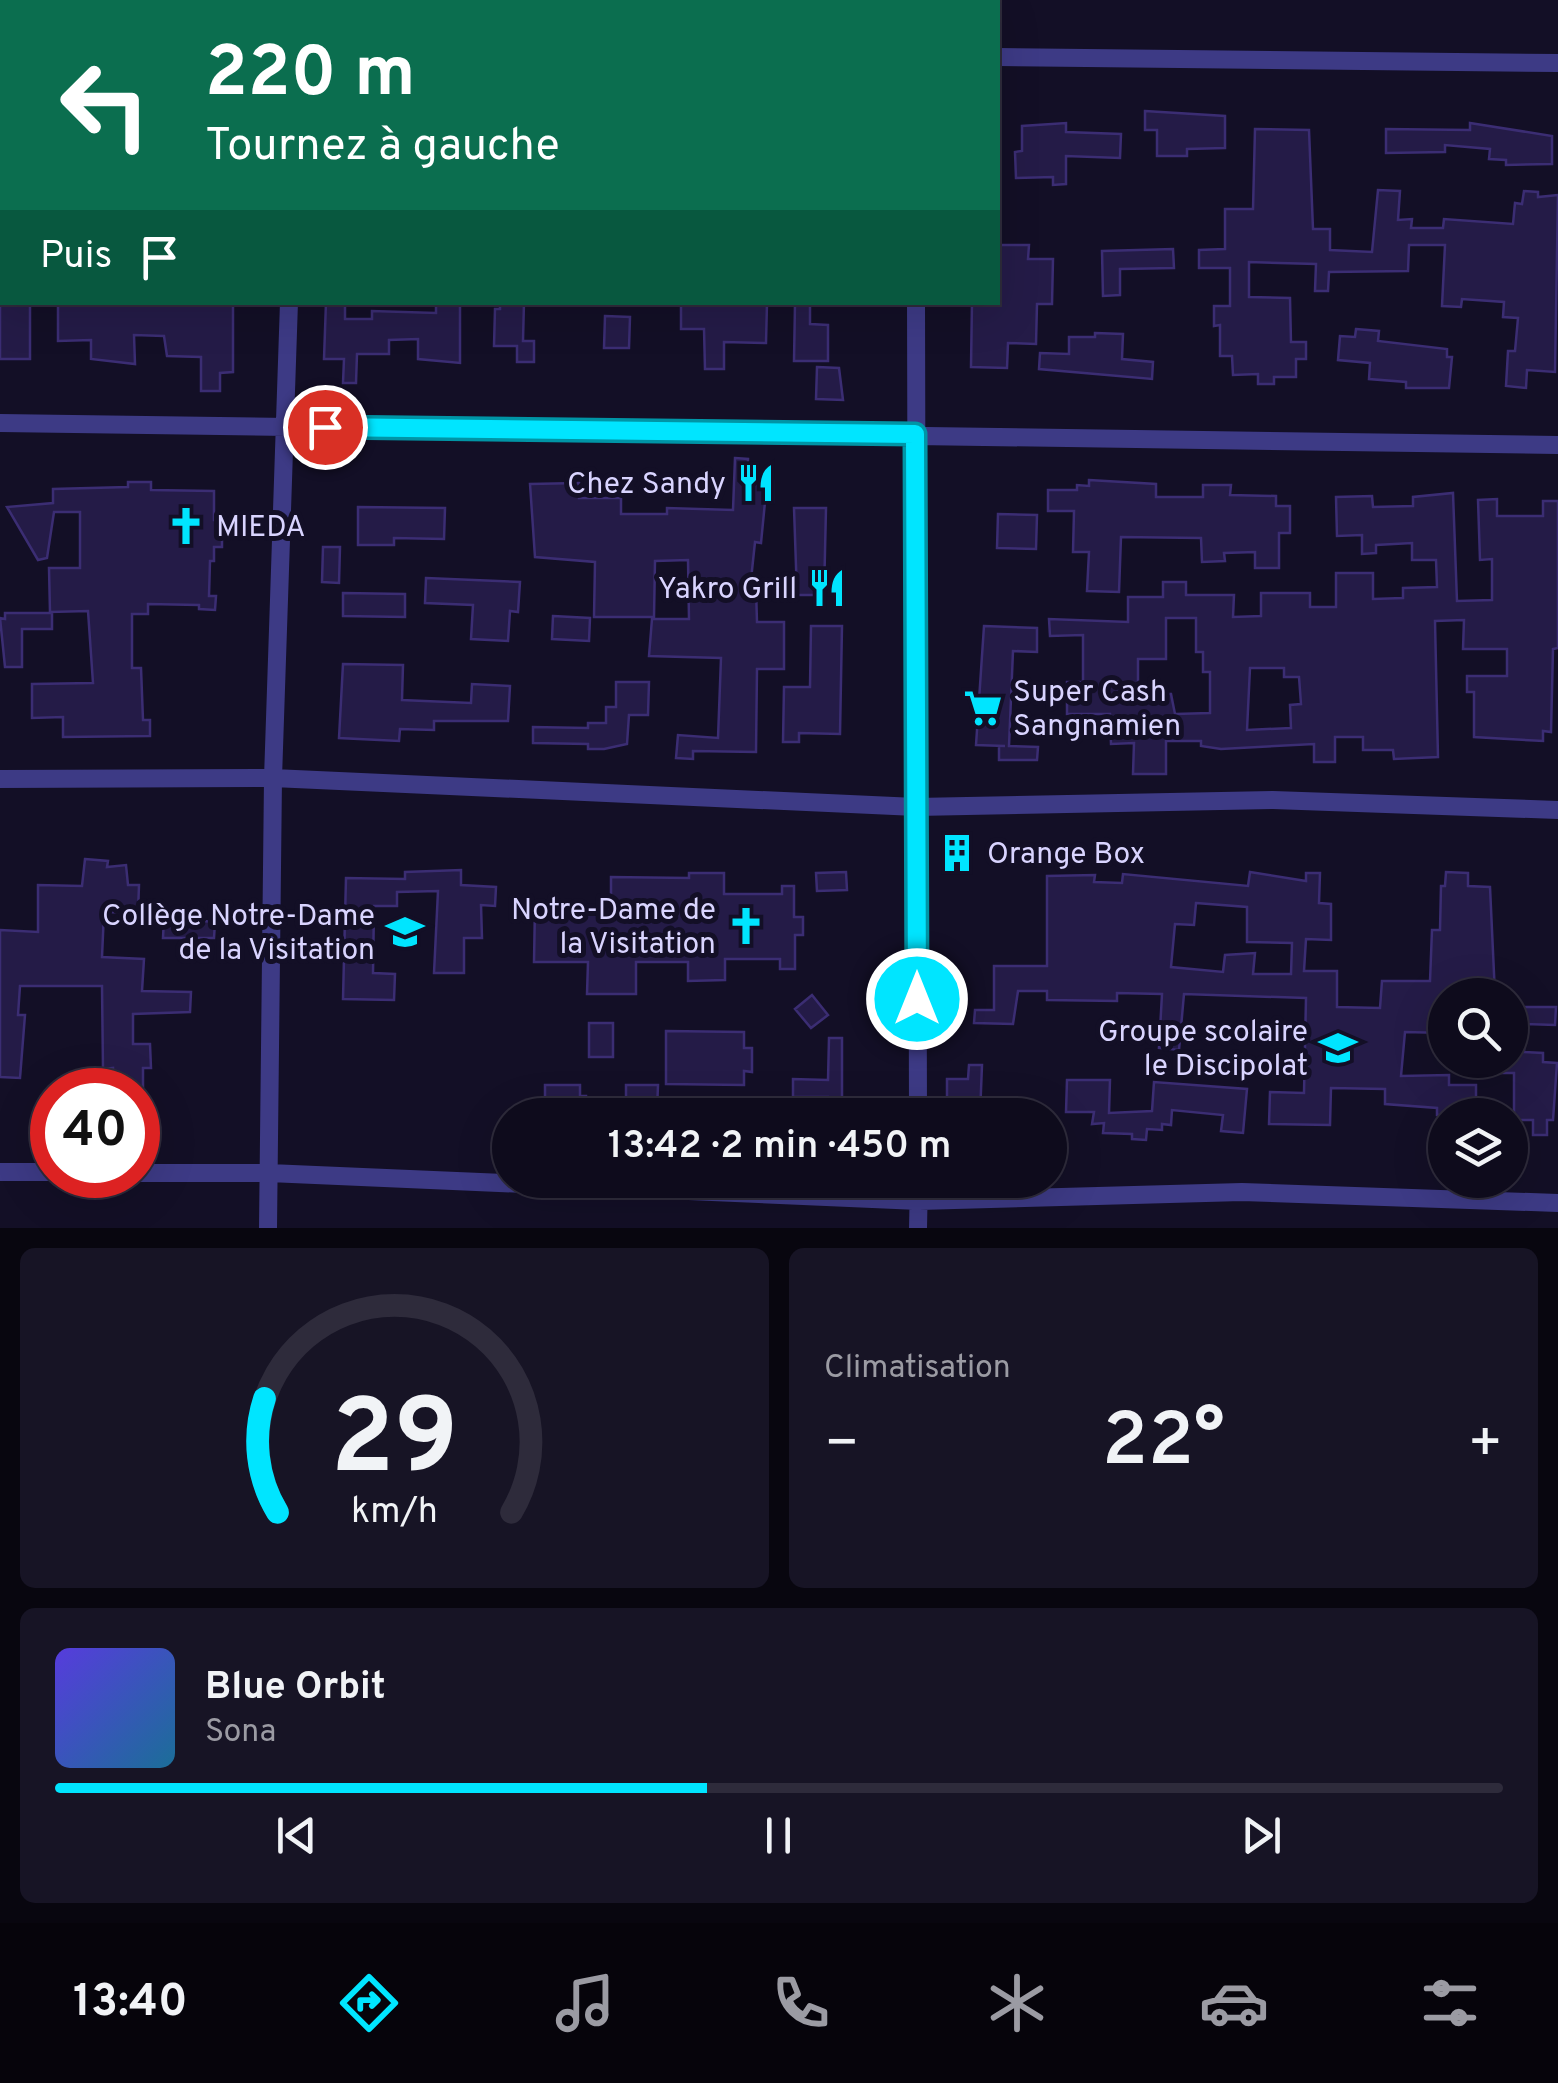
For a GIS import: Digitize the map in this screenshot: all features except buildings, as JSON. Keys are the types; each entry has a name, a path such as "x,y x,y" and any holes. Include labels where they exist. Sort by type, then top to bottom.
{"street":[{"path":"1000,57 1558,63"},
{"path":"268,1228 273,778 289,305"},
{"path":"916,305 918,1098"},
{"path":"0,423 1558,446"},
{"path":"0,779 273,778 916,806 1273,800 1558,810"},
{"path":"0,1172 30,1172"},
{"path":"160,1173 268,1174 919,1201 1242,1192 1558,1202"},
{"path":"918,1228 919,1198"}],"place":[{"name":"Chez Sandy","path":"756,483"},
{"name":"MIEDA","path":"186,526"},
{"name":"Yakro Grill","path":"827,588"},
{"name":"Super Cash Sangnamien","path":"983,708"},
{"name":"Orange Box","path":"957,853"},
{"name":"Notre-Dame de la Visitation","path":"746,926"},
{"name":"Collège Notre-Dame de la Visitation","path":"405,932"},
{"name":"Groupe scolaire le Discipolat","path":"1338,1048"}],"route":[{"path":"325,427 915,434 917,999"}]}
